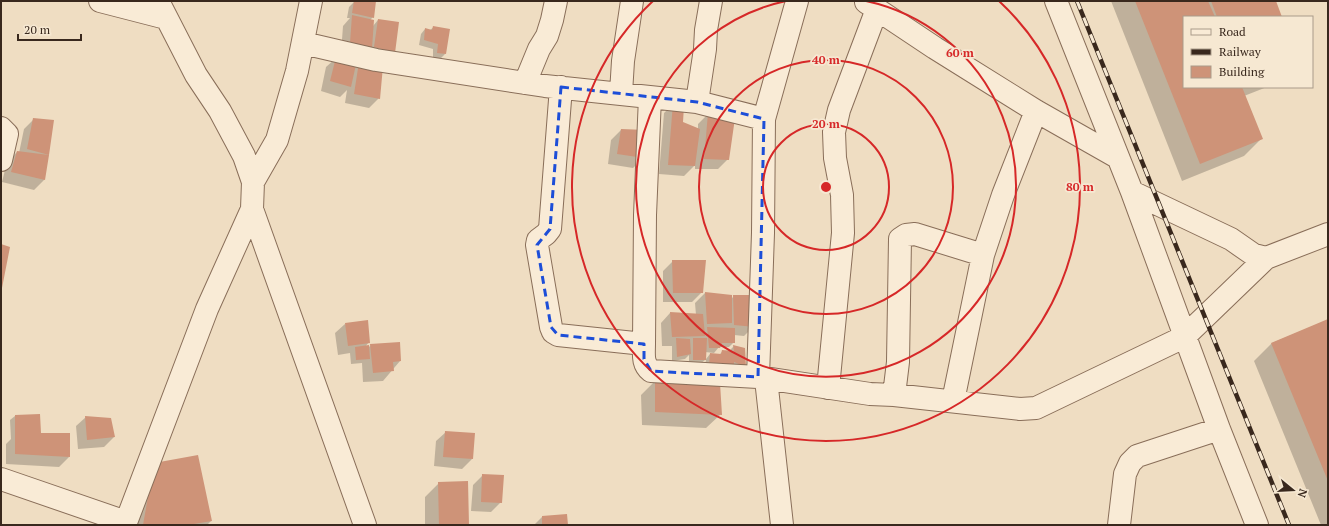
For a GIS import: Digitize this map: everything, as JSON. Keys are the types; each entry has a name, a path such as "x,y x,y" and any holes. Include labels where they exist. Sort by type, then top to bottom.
{"street":[{"path":"100,1 162,9 196,75 220,111 244,156 253,182 252,209 365,525"},
{"path":"253,182 277,140 297,71 311,1"},
{"path":"525,83 539,49 547,36 556,1"},
{"path":"621,93 624,53 632,1"},
{"path":"697,102 705,49 706,30 712,1"},
{"path":"782,525 762,378 764,119 797,1"},
{"path":"1056,1 1132,192 1184,337 1257,525"},
{"path":"828,388 843,233 842,195 835,158 834,132 839,110 871,5 935,48 1036,111 1117,157"},
{"path":"303,43 376,60 525,83 697,102 764,119"},
{"path":"561,87 550,229 538,240 551,327 553,332 558,335 644,344"},
{"path":"650,97 645,215 644,359 646,367 651,371 762,378 870,394 894,395 1020,409 1036,408 1184,337 1266,258 1328,234"},
{"path":"952,401 983,256 1003,195 1036,111"},
{"path":"1,128 7,134 1,160"},
{"path":"1132,192 1231,240 1254,255 1266,258"},
{"path":"1,479 126,524 207,309 252,209"},
{"path":"894,395 898,362 900,239 906,235 915,234 983,256"},
{"path":"1118,525 1125,474 1130,463 1137,456 1219,429"}],"highlighted area":[{"path":"561,87 697,102 764,119 758,377 651,371 644,359 644,344 558,335 551,327 537,245 550,229"}],"building":[{"path":"354,1 376,1 374,18 352,13"},
{"path":"1135,1 1208,1 1215,16 1183,16 1183,88 1242,88 1263,139 1200,164"},
{"path":"1211,1 1276,1 1282,16 1217,16"},
{"path":"352,15 374,20 372,48 350,43"},
{"path":"378,19 399,22 395,53 374,47"},
{"path":"433,26 450,29 446,54 437,53 438,44 424,40 425,28 432,30"},
{"path":"336,57 357,60 351,87 330,81"},
{"path":"359,62 383,66 380,99 354,94"},
{"path":"673,103 684,106 683,122 700,129 695,166 668,165"},
{"path":"708,113 735,118 729,160 704,159"},
{"path":"33,118 54,120 49,155 27,149"},
{"path":"621,129 646,130 644,158 617,154"},
{"path":"17,151 49,155 45,180 11,172"},
{"path":"1,244 10,247 2,288 1,287"},
{"path":"672,260 706,260 703,293 673,293"},
{"path":"705,292 732,295 732,323 707,324"},
{"path":"733,295 755,295 755,327 734,325"},
{"path":"670,312 703,314 705,336 672,337"},
{"path":"1328,319 1328,481 1271,343"},
{"path":"368,320 370,343 348,346 345,323"},
{"path":"707,327 735,328 735,343 722,343 720,348 709,348"},
{"path":"676,338 690,339 691,354 677,357"},
{"path":"693,338 707,338 706,360 693,360"},
{"path":"400,342 401,361 393,362 394,371 373,373 370,344"},
{"path":"369,345 370,359 356,360 355,347"},
{"path":"733,345 745,348 746,367 734,362 734,367 709,365 710,353 721,354 722,350 734,351"},
{"path":"655,380 720,383 722,415 655,412"},
{"path":"40,414 41,433 70,433 70,457 15,454 15,415"},
{"path":"85,416 111,418 115,437 87,440"},
{"path":"445,431 475,433 473,459 443,457"},
{"path":"198,455 212,521 188,525 143,525 154,463"},
{"path":"482,474 504,475 502,503 481,502"},
{"path":"468,481 469,525 439,525 438,482"},
{"path":"567,514 568,525 542,525 542,516"}],"railway":[{"path":"1077,1 1289,525"}]}
